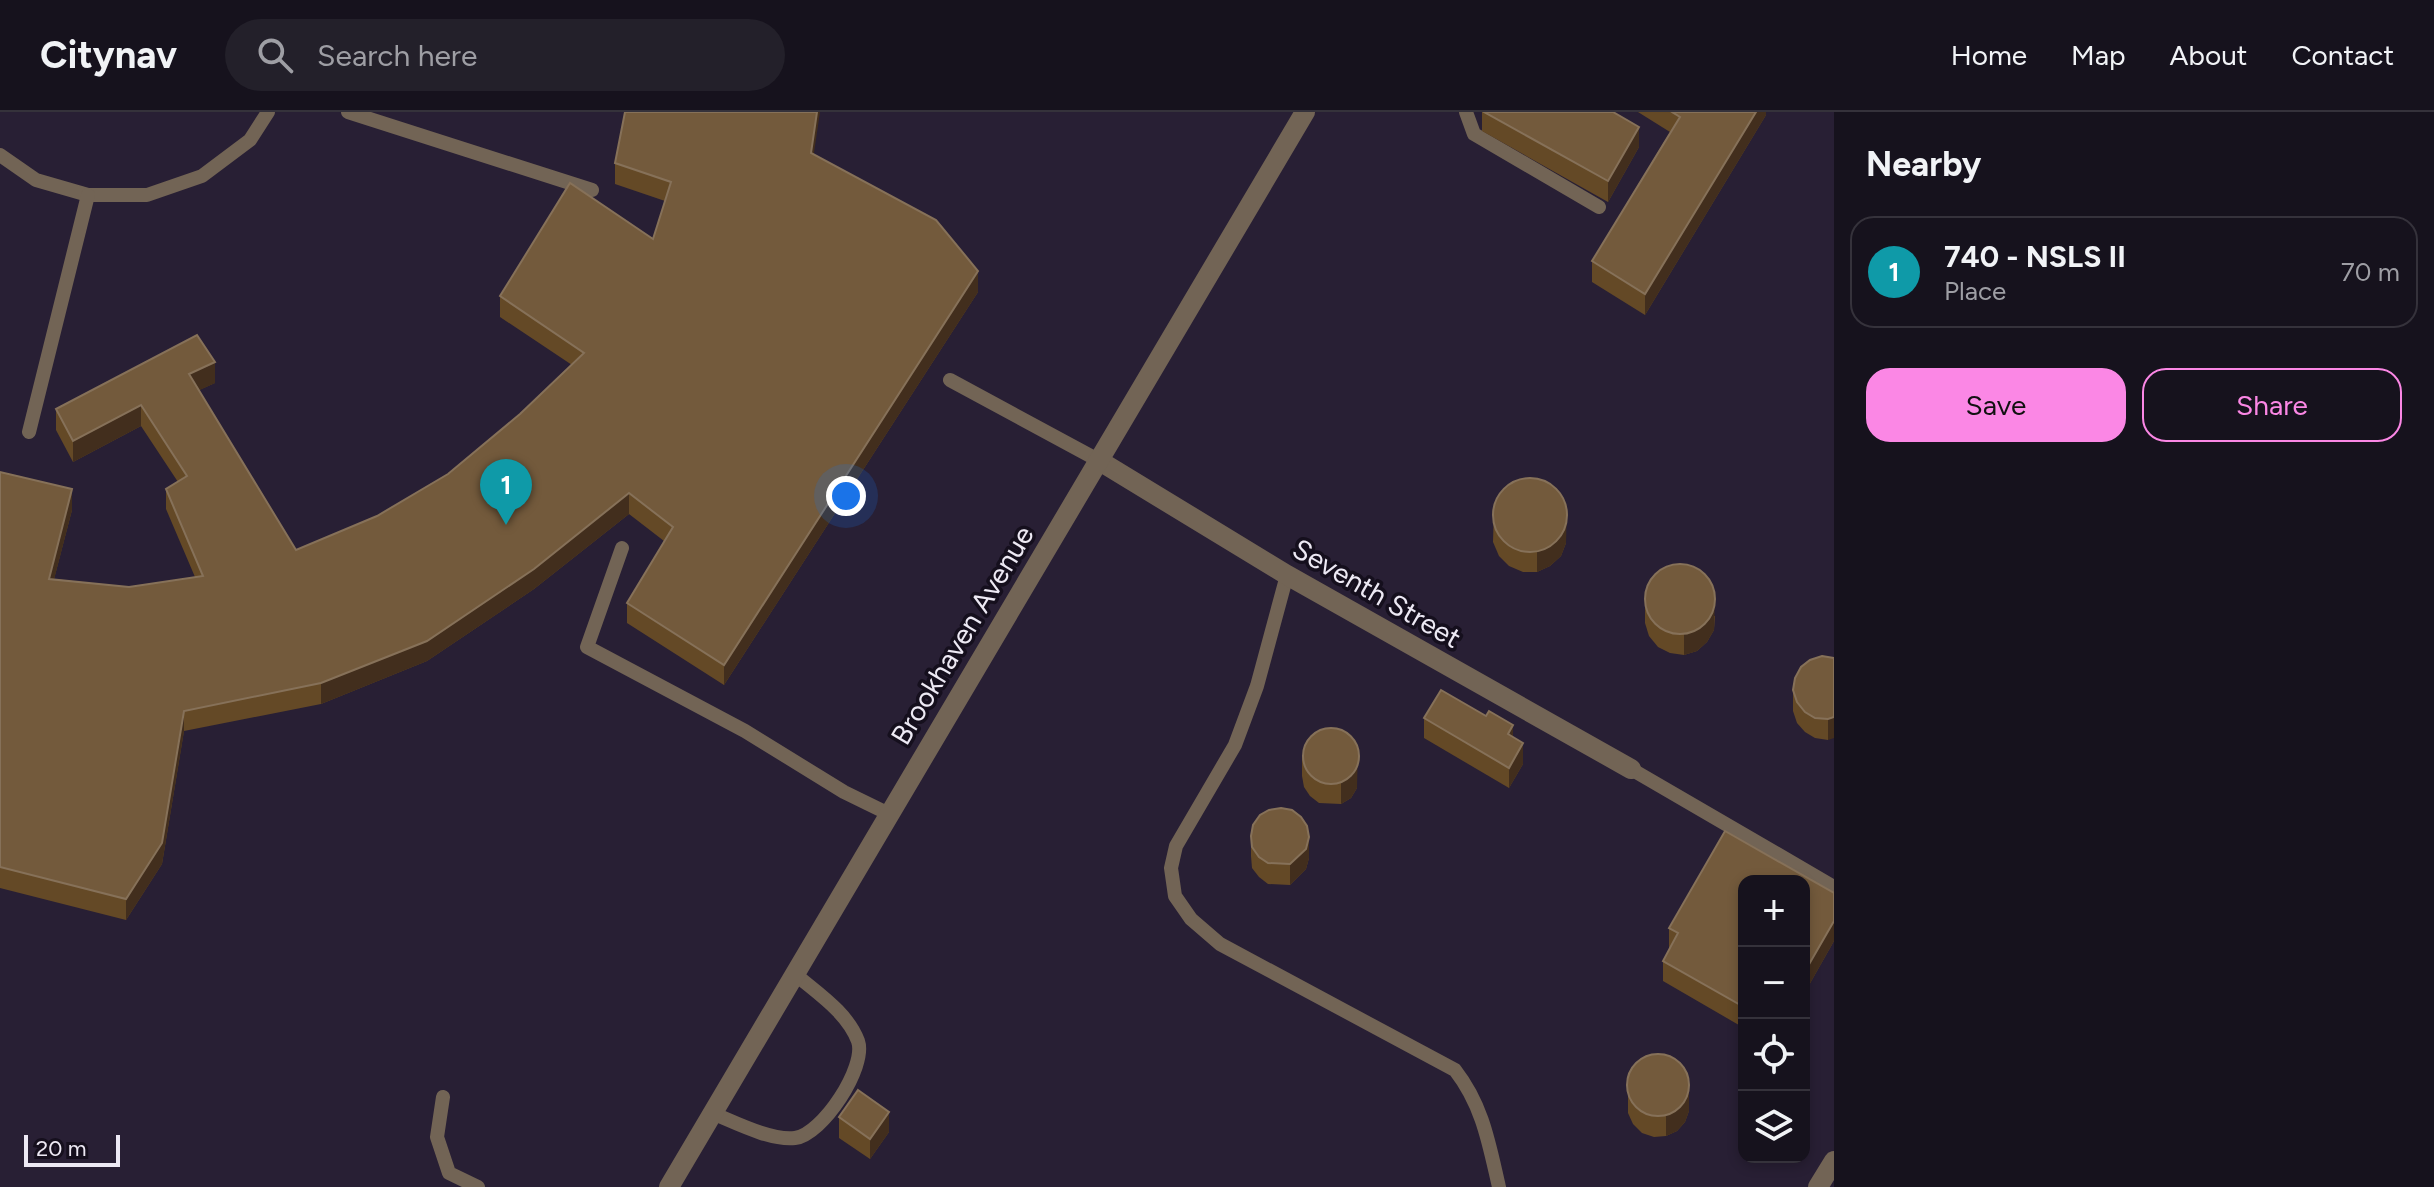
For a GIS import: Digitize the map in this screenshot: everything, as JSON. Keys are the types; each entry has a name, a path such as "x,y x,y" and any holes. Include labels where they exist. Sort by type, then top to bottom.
{"street":[{"name":"Brookhaven Avenue","path":"669,1187 1305,112"},
{"name":"Seventh Street","path":"1098,460 1287,575 1631,769"},
{"path":"1818,1187 1834,1161"}],"lane":[{"path":"0,155 36,180 88,195 147,195 202,176 250,140 268,112"},
{"path":"348,112 592,190"},
{"path":"1466,112 1474,134 1599,207"},
{"path":"29,432 88,195"},
{"path":"950,380 1098,460"},
{"path":"622,548 587,647 745,731 844,792 889,814"},
{"path":"1287,575 1257,686 1235,745 1176,846 1171,868 1175,896 1191,919 1220,944 1455,1070 1471,1091 1484,1123 1499,1187"},
{"path":"1631,769 1834,887"},
{"path":"712,1113 759,1132 794,1138 814,1131 842,1096 856,1064 859,1043 845,1017 795,974"},
{"path":"443,1097 437,1137 449,1173 478,1187"}],"shaded area":[{"path":"0,112 1834,112 1834,1187 0,1187"}],"building":[{"path":"625,112 817,112 811,153 936,220 978,271 724,665 627,603 673,527 629,493 534,569 427,641 321,683 184,711 162,843 126,899 0,867 0,472 72,489 49,579 129,587 203,576 166,489 187,476 141,405 73,441 56,409 197,335 215,362 189,374 296,550 377,516 448,474 520,414 584,353 500,296 570,183 653,239 671,182 615,163"},
{"path":"1484,112 1613,112 1639,127 1608,181"},
{"path":"1672,112 1756,112 1645,294 1592,261 1680,117"},
{"path":"1530,478 1544,481 1556,489 1564,501 1567,515 1564,529 1556,541 1544,549 1530,552 1516,549 1504,541 1496,529 1493,515 1496,501 1504,489 1516,481"},
{"path":"1680,564 1705,574 1715,599 1705,624 1680,634 1655,624 1645,599 1655,574"},
{"path":"1822,656 1834,658 1834,717 1828,719 1815,718 1805,712 1793,690 1801,667"},
{"path":"1441,690 1486,716 1489,711 1513,725 1508,734 1523,743 1509,768 1424,718"},
{"path":"1331,728 1351,736 1359,756 1351,776 1331,784 1311,776 1303,756 1311,736"},
{"path":"1281,808 1292,810 1301,817 1309,837 1306,849 1290,864 1268,863 1252,847 1253,825 1260,815"},
{"path":"1725,831 1802,875 1738,875 1738,1004 1663,961 1678,933 1669,928"},
{"path":"1810,879 1834,893 1834,921 1810,963"},
{"path":"1658,1054 1680,1063 1689,1085 1680,1107 1658,1116 1636,1107 1627,1085 1636,1063"},
{"path":"858,1090 889,1112 870,1139 839,1117"}],"place":[{"name":"740 - NSLS II","path":"506,525"}]}
